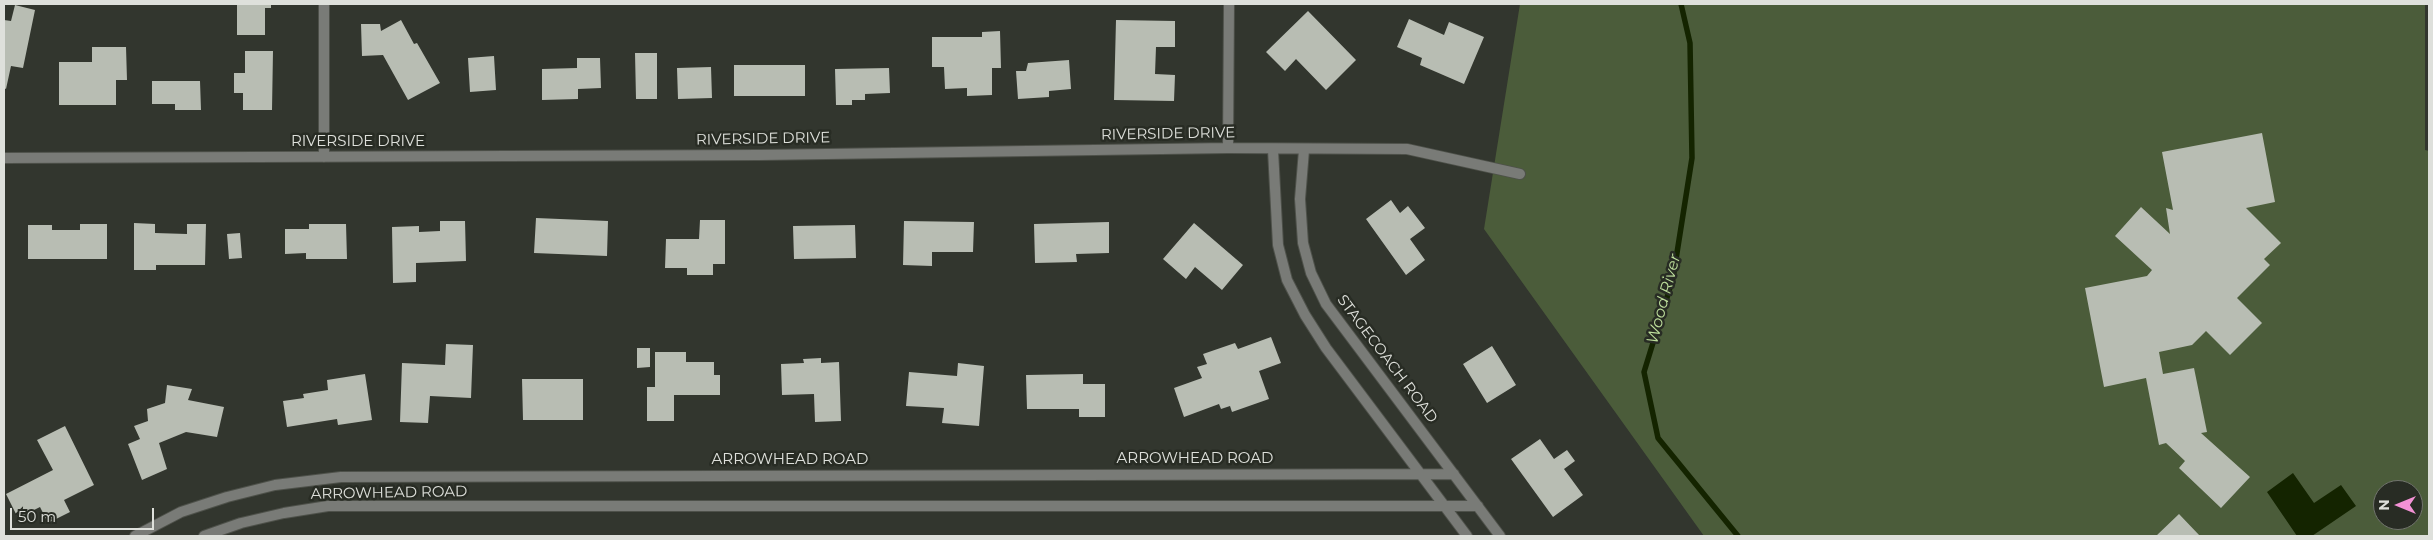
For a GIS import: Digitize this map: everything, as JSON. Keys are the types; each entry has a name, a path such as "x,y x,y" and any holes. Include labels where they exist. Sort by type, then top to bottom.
{"street":[{"path":"324,4 324,157"},
{"path":"1228,148 1229,4"},
{"name":"RIVERSIDE DRIVE","path":"4,158 760,155 1228,148 1273,150 1407,149 1520,174"},
{"path":"1273,150 1278,245 1287,280 1305,315 1326,348 1467,536"},
{"name":"STAGECOACH ROAD","path":"1304,150 1300,199 1303,243 1318,288 1326,304 1500,536"},
{"name":"ARROWHEAD ROAD","path":"135,536 181,512 227,497 275,485 341,477 1454,474"},
{"name":"ARROWHEAD ROAD","path":"204,536 241,523 284,513 328,506 1478,506"}],"shaded area":[{"path":"1520,4 2425,4 2425,150 2429,151 2429,536 1704,536 1484,229"},
{"path":"2293,473 2314,503 2341,485 2356,506 2312,536 2297,536 2267,492"}],"building":[{"path":"237,4 271,4 271,8 265,8 265,35 237,35"},
{"path":"15,5 35,10 23,68 11,66 6,89 4,88 4,20 11,21"},
{"path":"1308,11 1356,60 1326,90 1296,59 1285,71 1266,52"},
{"path":"1409,19 1444,35 1449,22 1484,37 1464,84 1420,65 1422,58 1397,47"},
{"path":"401,20 414,44 417,43 440,83 408,100 383,55 362,56 361,24 380,24 381,31"},
{"path":"1116,20 1175,21 1175,47 1156,47 1155,74 1175,75 1174,101 1114,100"},
{"path":"1000,31 1001,68 992,68 992,95 967,96 967,88 945,89 944,67 932,67 932,37 982,37 982,32"},
{"path":"92,47 126,47 127,80 116,80 116,105 59,105 59,62 92,62"},
{"path":"245,51 273,51 272,110 243,110 243,93 234,93 234,73 245,73"},
{"path":"635,53 657,53 657,99 636,99"},
{"path":"494,56 496,90 470,92 468,58"},
{"path":"577,58 600,58 601,88 578,89 578,99 542,100 542,69 577,68"},
{"path":"1069,60 1071,89 1049,91 1049,97 1018,99 1016,71 1026,71 1028,63"},
{"path":"734,65 805,65 805,96 734,96"},
{"path":"711,67 712,98 678,99 677,68"},
{"path":"889,68 890,93 865,94 865,100 852,100 852,105 836,105 835,69"},
{"path":"152,81 200,81 201,110 175,110 175,104 152,104"},
{"path":"2262,133 2275,202 2246,208 2281,243 2264,259 2270,265 2237,298 2262,323 2230,355 2206,331 2192,345 2159,352 2163,374 2194,368 2207,432 2201,433 2250,477 2221,508 2179,468 2185,461 2166,443 2159,445 2146,378 2104,387 2085,288 2147,276 2152,270 2115,236 2141,207 2170,234 2166,208 2173,210 2162,152"},
{"path":"1391,200 1400,213 1408,206 1425,228 1410,239 1425,260 1406,275 1366,219"},
{"path":"536,218 608,221 607,256 534,253"},
{"path":"700,220 725,220 725,264 713,264 713,275 687,275 687,268 665,268 666,239 699,239"},
{"path":"440,221 465,221 466,261 416,263 416,282 393,283 392,227 419,226 419,232 440,231"},
{"path":"904,221 974,222 973,252 932,252 932,266 903,265"},
{"path":"1109,222 1109,253 1076,254 1077,262 1035,263 1034,224"},
{"path":"134,223 155,224 155,233 187,234 187,224 206,224 205,265 156,265 156,270 134,270"},
{"path":"1194,223 1243,265 1222,290 1195,267 1186,279 1163,259"},
{"path":"80,224 107,224 107,259 28,259 28,225 52,225 52,230 80,230"},
{"path":"309,224 346,224 347,259 306,259 306,253 285,254 285,229 309,229"},
{"path":"855,225 856,258 794,259 793,226"},
{"path":"240,233 242,258 229,259 227,234"},
{"path":"1271,337 1281,363 1259,371 1269,399 1232,412 1230,406 1221,409 1219,404 1184,417 1174,388 1202,378 1197,367 1207,364 1203,354 1235,343 1238,349"},
{"path":"446,344 473,345 471,398 430,396 428,423 400,422 402,363 445,365"},
{"path":"1492,346 1516,385 1487,403 1463,364"},
{"path":"637,348 650,348 650,367 637,368"},
{"path":"655,352 686,352 686,362 714,362 714,375 720,375 720,395 674,395 674,421 647,421 647,387 655,387"},
{"path":"821,358 821,363 839,362 841,421 815,422 814,394 782,395 781,364 804,363 803,359"},
{"path":"958,363 984,366 979,426 942,423 944,408 906,406 909,372 957,376"},
{"path":"365,374 372,420 338,425 337,419 287,427 283,401 304,398 303,394 328,390 327,380"},
{"path":"1083,374 1083,384 1105,384 1105,417 1079,417 1079,409 1027,409 1026,375"},
{"path":"522,379 583,379 583,420 523,420"},
{"path":"167,385 192,389 188,400 224,407 217,437 186,432 159,443 167,469 142,480 128,444 140,439 134,426 148,421 147,409 165,403"},
{"path":"65,426 94,485 64,500 70,512 48,523 40,507 18,518 6,494 53,470 37,440"},
{"path":"1540,439 1554,459 1567,450 1575,461 1564,469 1583,495 1553,517 1511,459"},
{"path":"2179,514 2200,536 2156,536"}],"waterway":[{"name":"Wood River","path":"1681,4 1690,43 1692,158 1673,278 1644,372 1658,438 1738,536"}]}
